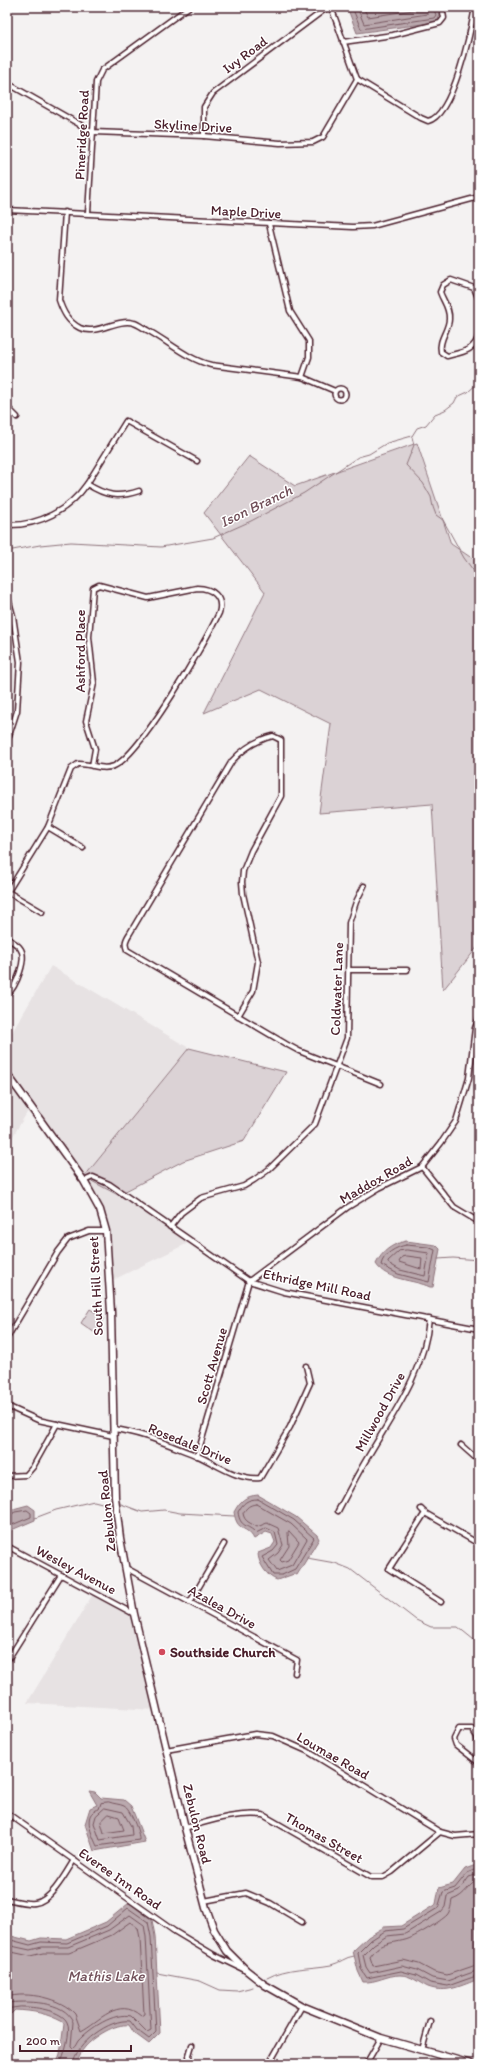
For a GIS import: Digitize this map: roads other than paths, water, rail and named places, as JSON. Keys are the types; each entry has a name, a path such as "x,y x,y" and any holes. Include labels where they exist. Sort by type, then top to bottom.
{"main road":[{"name":"South Hill Street","path":"7,1074 84,1180 100,1210 106,1231 111,1297 113,1432"},
{"name":"Zebulon Road","path":"113,1432 115,1504 134,1614 185,1828 204,1901 214,1930 227,1951 246,1970 265,1986 302,2006 381,2038 471,2064"}],"street":[{"name":"Pineridge Road","path":"88,213 96,82 102,70 189,7"},
{"name":"Ivy Road","path":"204,136 204,107 213,93 328,7"},
{"path":"331,7 357,79 428,122 434,119 444,104 463,63 475,7"},
{"path":"343,42 392,35 440,23 444,18 442,7"},
{"name":"Skyline Drive","path":"7,83 93,132 204,136 280,142 313,142 323,137 357,79"},
{"name":"Maple Drive","path":"7,210 88,213 330,228 372,226 479,197"},
{"path":"65,212 59,300 63,312 71,322 82,329 96,329 117,322 134,323 198,361 211,365 302,377 335,391"},
{"path":"269,224 290,311 309,341 309,357 302,377"},
{"path":"479,300 477,288 451,280 443,285 440,292 448,306 449,320 442,341 441,352 447,356 466,352 476,343 479,334"},
{"path":"7,407 17,417"},
{"path":"7,525 26,524 58,513 80,494 126,422 196,461"},
{"path":"87,484 108,496 127,495 139,491"},
{"name":"Ashford Place","path":"94,586 102,586 148,598 197,588 204,588 212,591 218,597 220,610 195,656 157,719 133,748 115,765 101,768 92,766 95,749 86,721 94,683 89,625 94,586"},
{"path":"7,742 17,711 20,662 8,594"},
{"path":"238,1016 253,991 258,962 243,894 243,871 251,852 278,805 283,789 281,740 273,736 254,743 240,752 232,761 126,940 127,950 238,1016 299,1051 381,1084"},
{"path":"42,912 7,893 48,827 69,771 78,764 92,766"},
{"path":"48,827 83,848"},
{"name":"Coldwater Lane","path":"170,1227 181,1213 202,1198 244,1186 254,1180 304,1135 317,1119 338,1067 347,1038 349,1026 351,914 364,886"},
{"path":"7,938 20,946 23,953 22,966 7,995"},
{"path":"349,970 407,970"},
{"name":"Maddox Road","path":"249,1281 348,1207 379,1188 422,1167 456,1121 469,1078 475,1028 479,1018"},
{"path":"422,1167 454,1207 479,1222"},
{"name":"Ethridge Mill Road","path":"84,1180 93,1178 109,1184 249,1281 284,1292 479,1329"},
{"path":"7,1338 58,1252 68,1239 89,1231 106,1231"},
{"name":"Scott Avenue","path":"197,1456 249,1281"},
{"name":"Millwood Drive","path":"338,1511 406,1393 419,1362 428,1334 429,1319"},
{"name":"Rosedale Drive","path":"7,1406 38,1420 57,1424 113,1432 127,1431 197,1456 241,1477 258,1479 272,1460 304,1399 310,1383 306,1366"},
{"path":"7,1476 27,1474 33,1467 57,1424"},
{"path":"461,1445 479,1461"},
{"path":"421,1509 425,1513 479,1544"},
{"path":"425,1513 389,1569 441,1602"},
{"path":"190,1602 224,1544"},
{"name":"Wesley Avenue","path":"7,1546 134,1614"},
{"name":"Azalea Drive","path":"126,1568 297,1660 295,1673"},
{"path":"7,1661 61,1574"},
{"path":"479,1751 477,1737 472,1728 459,1729 454,1740 456,1745 479,1763"},
{"name":"Loumae Road","path":"166,1750 255,1734 272,1736 307,1751 440,1832 455,1836 479,1834"},
{"name":"Everee Inn Road","path":"7,1813 174,1931 222,1959 246,1970"},
{"name":"Thomas Street","path":"185,1828 220,1818 254,1814 263,1815 371,1877 384,1877 392,1872 440,1832"},
{"path":"7,1900 33,1903 39,1902 56,1887 74,1860"},
{"path":"204,1901 246,1893 270,1903 302,1922"},
{"path":"222,1959 227,1951"},
{"path":"269,2064 302,2006"},
{"path":"422,2050 430,2020"},
{"path":"366,2064 381,2038"},
{"path":"190,2064 189,2055 192,2045"}],"water":[{"path":"347,7 436,7 440,15 437,22 357,33"},
{"path":"406,1241 436,1245 440,1249 433,1287 393,1277 381,1270 376,1264 384,1252 396,1244"},
{"path":"258,1495 296,1517 317,1535 319,1539 297,1575 294,1574 277,1580 270,1576 261,1565 258,1553 271,1548 275,1542 272,1534 266,1532 254,1539 237,1523 235,1519 234,1512 238,1505 246,1498"},
{"path":"28,1505 35,1510 35,1520 9,1531 7,1529 8,1513 13,1509"},
{"path":"89,1791 95,1792 101,1798 124,1800 131,1806 145,1842 94,1851 85,1824 90,1808 97,1805"},
{"path":"479,1864 479,1979 454,1988 442,1990 428,1987 404,1975 395,1975 363,1982 358,1971 353,1951 368,1937 384,1927 401,1926 436,1904 439,1888 453,1884 465,1869"},
{"name":"Mathis Lake","path":"129,1903 152,1920 155,1936 160,2033 149,2044 134,2033 129,2025 117,2026 99,2035 89,2043 82,2051 76,2064 56,2064 60,2054 63,2022 51,2016 34,2012 15,2010 11,2014 7,2011 7,1935 31,1941 41,1938 66,1939 106,1922"}],"waterway":[{"name":"Ison Branch","path":"7,551 40,545 71,542 161,547 213,538 251,521 304,493 358,457 369,454 387,443 412,436 417,428 426,425 435,414 445,410 454,403 457,397 468,392 479,382"},
{"path":"412,437 414,445 406,465 423,483 431,497 436,515 443,520 464,558 479,578"},
{"path":"438,1259 453,1258 479,1260"},
{"path":"35,1518 56,1510 94,1501 110,1505"},
{"path":"121,1504 142,1512 164,1510 180,1513 234,1516"},
{"path":"307,1558 335,1563 350,1569 416,1620 431,1627 458,1627 479,1644"},
{"path":"267,1978 275,1974 291,1970 331,1965 354,1956"},
{"path":"157,1973 200,1981 220,1990 237,1991 253,1987"}],"place":[{"name":"Southside Church","path":"162,1652"}]}
